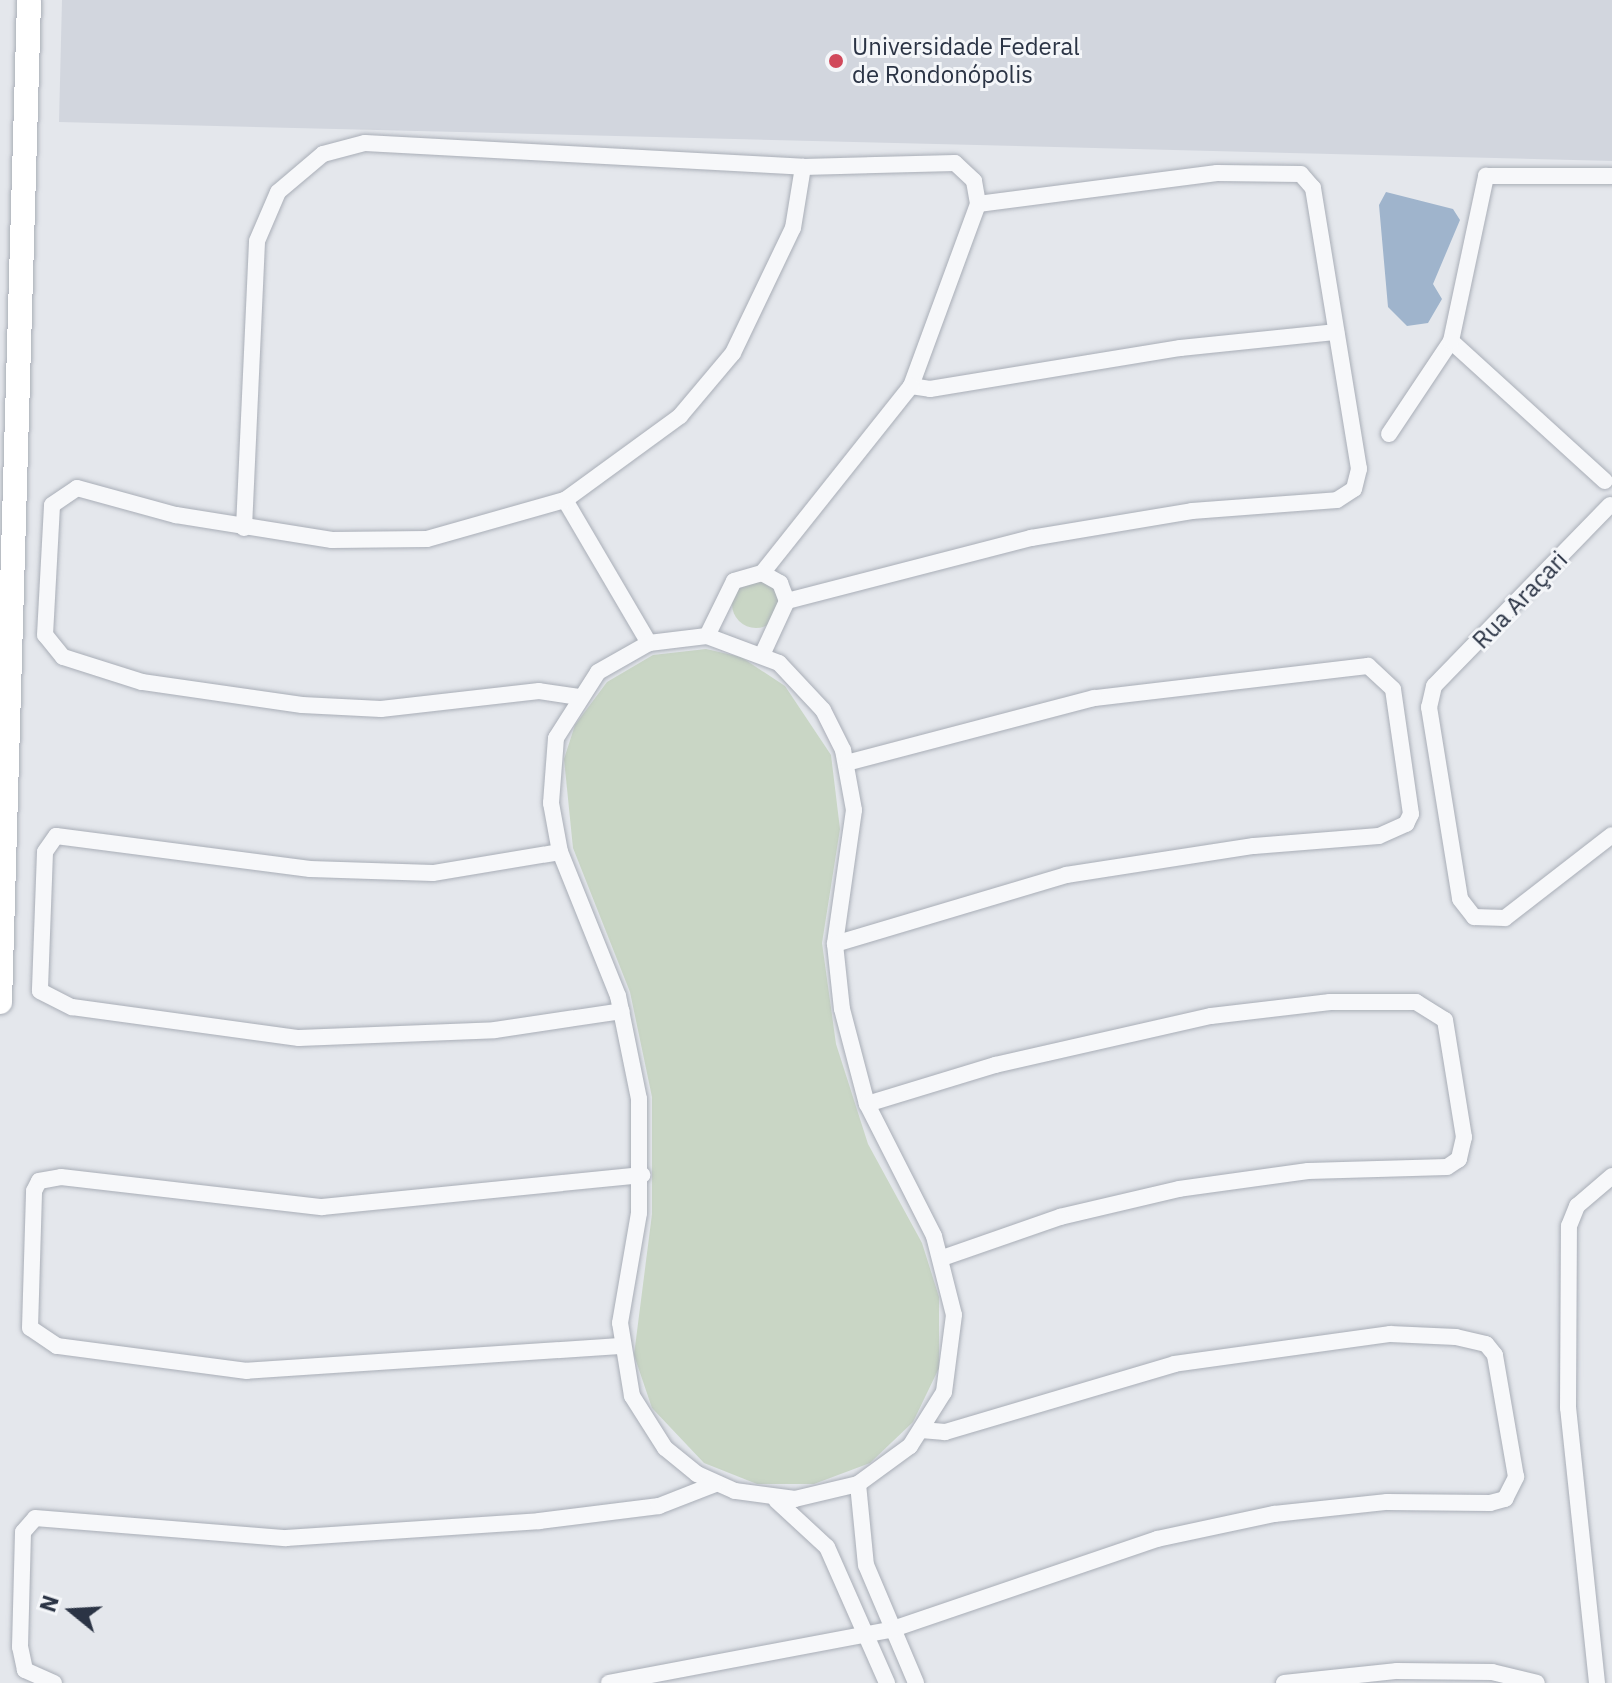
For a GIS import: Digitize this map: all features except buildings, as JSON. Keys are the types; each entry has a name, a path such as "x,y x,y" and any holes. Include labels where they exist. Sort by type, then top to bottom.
{"street":[{"path":"0,1002 29,0"},
{"path":"244,528 257,241 278,192 313,160 365,143 803,167 943,158 969,174 978,204 911,386 762,573 734,581 707,636"},
{"path":"579,697 539,691 381,709 302,705 142,682 51,648 45,635 49,518 58,495 89,490 244,528 332,540 427,539 565,500 680,416 733,353 793,228 803,167"},
{"path":"787,601 1031,538 1192,511 1337,500 1354,489 1359,469 1313,188 1301,174 1217,173 978,204"},
{"path":"1389,434 1451,341 1486,176 1612,176"},
{"path":"911,386 930,389 1181,348 1336,332"},
{"path":"1451,341 1608,479 1601,492 1611,506"},
{"path":"565,500 649,643"},
{"name":"Rua Araçari","path":"1611,506 1431,694 1460,899 1474,917 1505,918 1612,835"},
{"path":"762,573 780,583 787,601 763,653"},
{"path":"707,636 763,653 810,692 847,763 853,830 835,944 846,1030 867,1104 942,1258 954,1352 944,1392 924,1430 858,1484 775,1499 715,1484 652,1432 632,1396 620,1346 642,1175 639,1099 622,1011 560,852 551,758 579,697 598,672 649,643 707,636"},
{"path":"835,944 1066,875 1254,846 1379,836 1406,824 1411,814 1393,689 1368,666 1094,698 847,763"},
{"path":"560,852 433,873 325,870 56,836 45,852 40,991 72,1007 299,1038 495,1030 622,1011"},
{"path":"867,1104 995,1065 1211,1016 1330,1002 1416,1002 1445,1020 1464,1137 1459,1159 1447,1167 1308,1171 1179,1189 1060,1217 942,1258"},
{"path":"620,1346 247,1371 57,1346 30,1328 34,1191 39,1181 61,1177 322,1207 642,1175"},
{"path":"1597,1683 1568,1408 1569,1226 1577,1206 1612,1176"},
{"path":"609,1683 890,1630 1157,1539 1317,1509 1490,1503 1505,1499 1516,1477 1495,1355 1486,1344 1456,1337 1390,1334 1175,1364 945,1432 924,1430"},
{"path":"54,1683 25,1670 20,1647 23,1532 35,1518 286,1538 644,1508 715,1484"},
{"path":"858,1484 866,1565 890,1630 916,1683"},
{"path":"775,1499 827,1547 887,1683"},
{"path":"1284,1683 1397,1671 1492,1672 1537,1683"}],"shaded area":[{"name":"Universidade Federal de Rondonópolis","path":"62,0 1612,0 1612,161 59,122"}],"green space":[{"path":"756,580 773,587 780,604 773,621 756,628 739,621 732,604 739,587"},
{"path":"706,649 741,657 785,686 831,755 840,829 822,943 836,1044 868,1144 922,1243 939,1297 939,1368 913,1422 870,1463 814,1484 757,1484 704,1463 652,1408 634,1355 652,1214 652,1097 630,992 573,848 564,759 575,725 607,682 653,655"}],"water":[{"path":"1386,192 1453,209 1460,220 1433,284 1442,299 1428,323 1407,326 1388,307 1379,205"}],"place":[{"name":"Universidade Federal de Rondonópolis","path":"836,61"}]}
